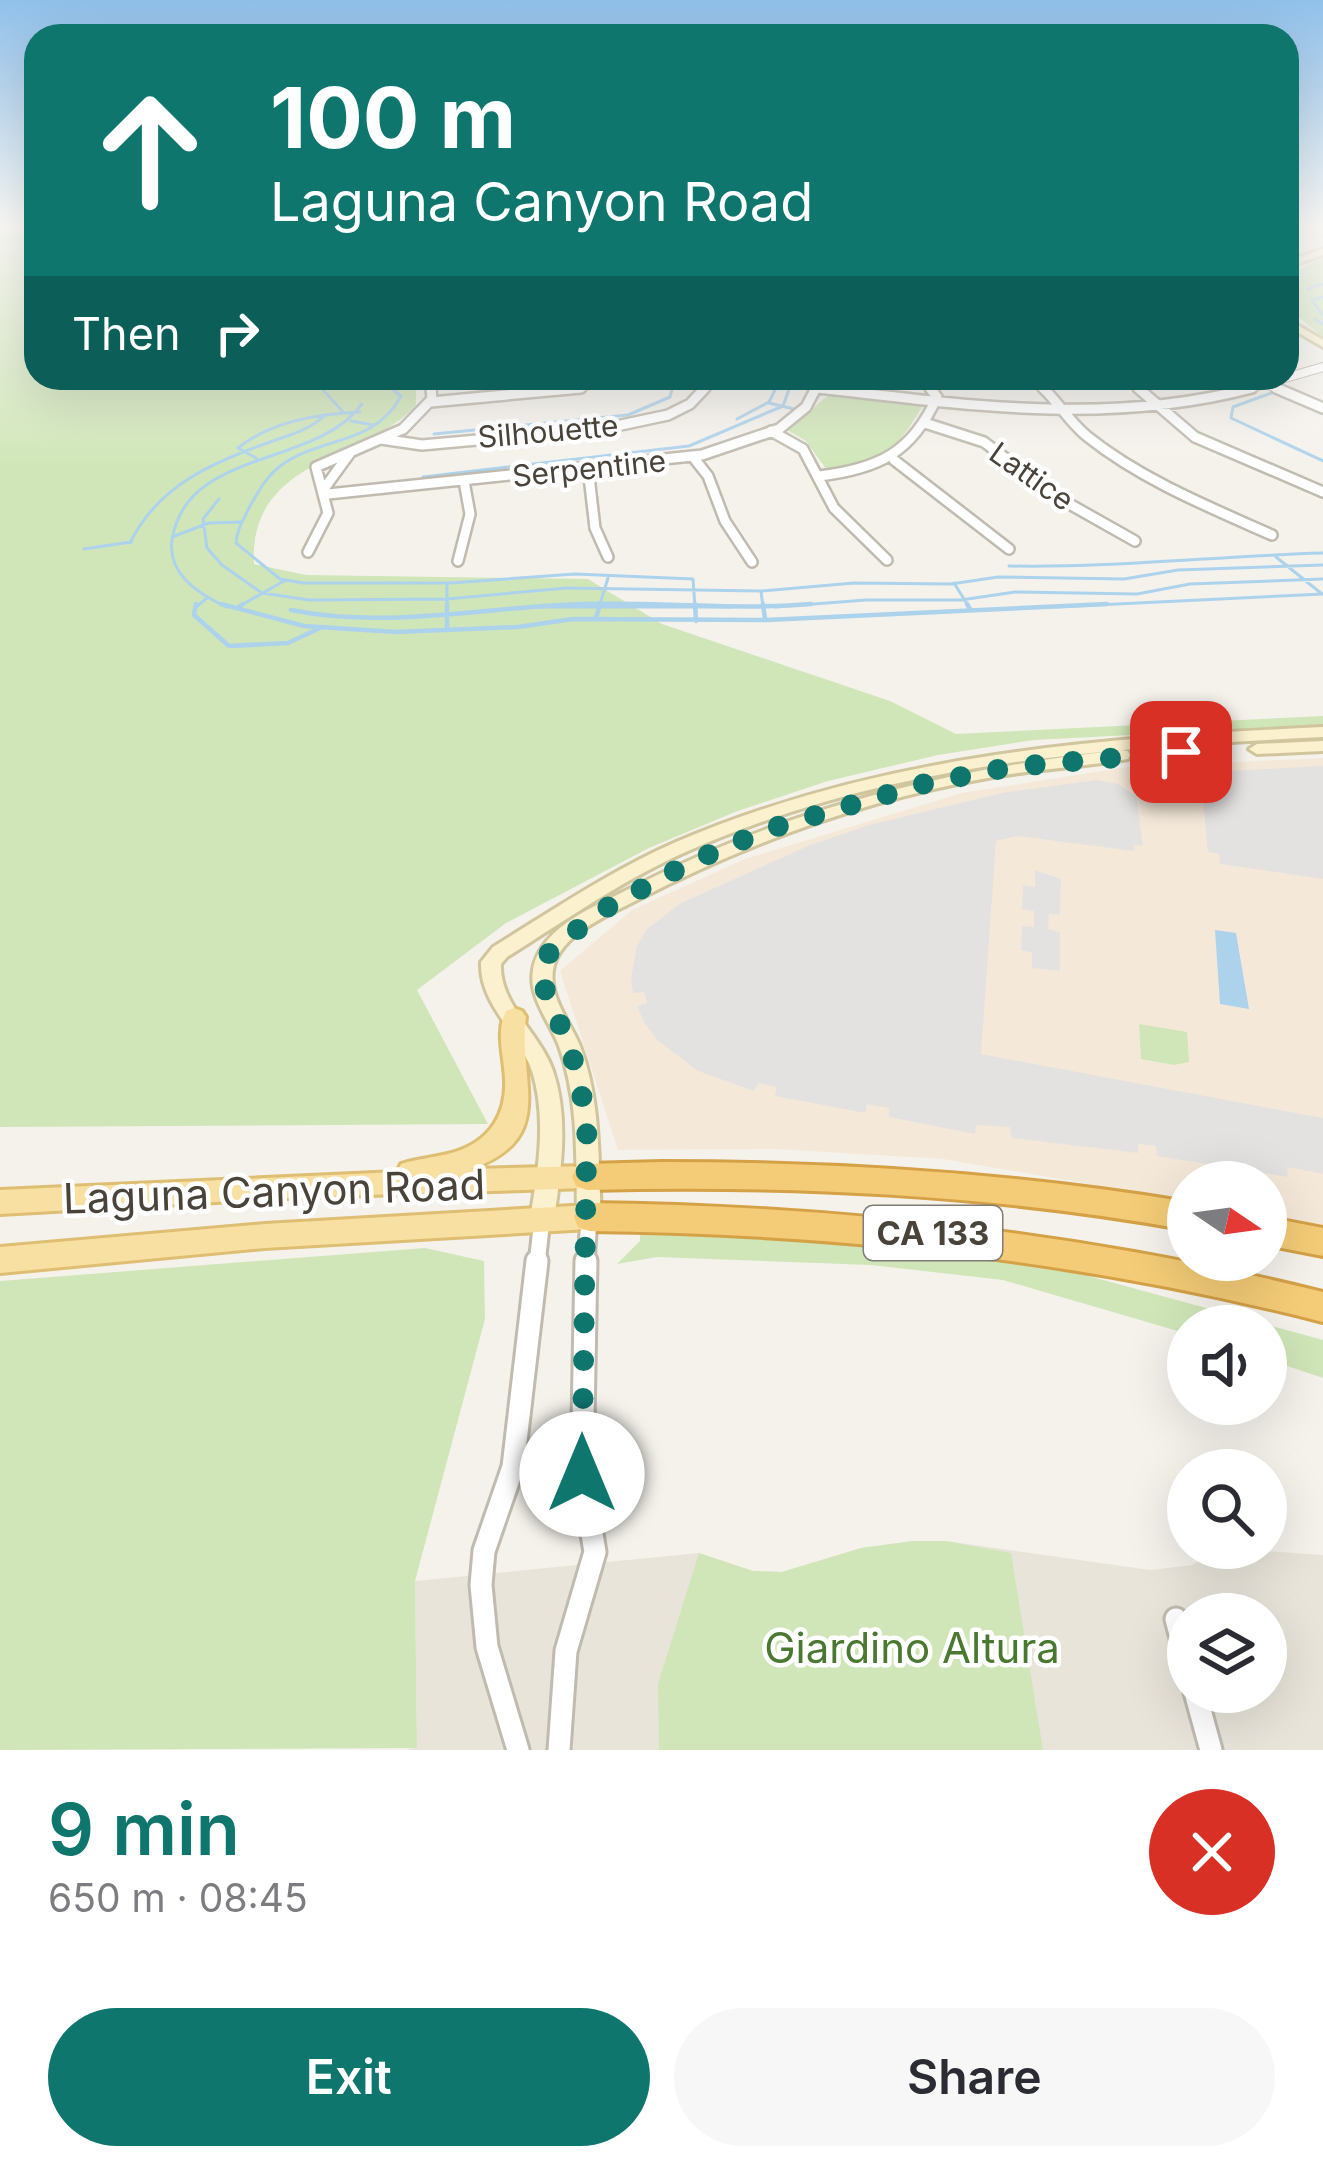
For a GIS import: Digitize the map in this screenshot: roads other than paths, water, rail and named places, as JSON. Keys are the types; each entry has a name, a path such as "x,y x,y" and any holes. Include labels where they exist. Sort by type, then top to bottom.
{"highway":[{"name":"CA 133","path":"587,1178 894,1180 1023,1191 1167,1213"},
{"name":"CA 133","path":"589,1217 771,1220 997,1240 1323,1306"},
{"path":"1287,1235 1323,1242"}],"main road":[{"path":"589,1217 587,1118 580,1082 542,974 551,949 573,931 691,862 769,829 923,784 1130,749 1323,732"},
{"path":"542,1220 549,1181 547,1094 533,1049 490,979 491,962 593,895 677,848 757,815 912,771 1000,754 1323,746"},
{"path":"306,1186 437,1168 475,1159 494,1147 510,1129 518,1105 518,1074 511,1046 514,1017"},
{"name":"Laguna Canyon Road","path":"0,1202 587,1178"},
{"name":"Laguna Canyon Road","path":"0,1260 265,1236 589,1217"}],"street":[{"path":"327,490 315,474 316,467 412,422 431,401 431,390"},
{"path":"431,401 557,390"},
{"name":"Silhouette","path":"381,440 416,445 621,425 677,410 698,399 704,390"},
{"name":"Serpentine","path":"327,490 693,457 771,431 797,415 815,390"},
{"path":"863,390 936,402 1062,411 1163,406 1239,390"},
{"path":"819,476 860,471 894,460 911,448 936,402 934,390"},
{"path":"1047,390 1076,428 1124,463 1272,536"},
{"path":"1142,390 1205,442 1323,492"},
{"path":"1282,390 1323,408"},
{"name":"Lattice","path":"925,423 992,446 1058,497 1135,541"},
{"path":"771,431 799,445 839,514 887,560"},
{"path":"308,552 326,526 327,490 343,458 354,450"},
{"path":"693,457 708,476 725,521 752,562"},
{"path":"894,460 915,471 973,525 1009,549"},
{"path":"588,468 595,528 608,556"},
{"path":"458,561 470,514 464,481"},
{"path":"559,1750 566,1651 595,1552 582,1474 582,1311 589,1217"},
{"path":"518,1750 487,1647 481,1585 484,1551 515,1449 542,1220"},
{"path":"1201,1713 1210,1750"}],"water":[{"path":"1215,930 1236,933 1249,1009 1220,1004"}],"waterway":[{"path":"1316,306 1323,316"},
{"path":"1315,319 1323,324"},
{"path":"323,390 343,412"},
{"path":"374,425 401,396 393,390"},
{"path":"434,434 628,415 670,397 672,390"},
{"path":"737,419 769,402 775,390"},
{"path":"782,406 789,390"},
{"path":"1274,392 1233,407 1231,418 1323,461"},
{"path":"769,403 782,406"},
{"path":"353,413 362,404"},
{"path":"423,477 689,446 782,406"},
{"path":"782,406 794,409"},
{"path":"353,413 360,412"},
{"path":"173,537 182,510 201,489 226,473 315,439 353,413"},
{"path":"245,452 238,448 280,425 353,413"},
{"path":"245,452 300,431 324,416"},
{"path":"351,421 374,425"},
{"path":"374,425 299,455 272,473 243,521 236,543 280,579 447,583"},
{"path":"131,542 156,505 172,491 245,452"},
{"path":"245,452 256,458"},
{"path":"204,525 203,519 219,499"},
{"path":"204,525 241,522"},
{"path":"173,537 204,525"},
{"path":"204,525 207,548 222,565 263,593"},
{"path":"173,537 172,552 180,573 222,604"},
{"path":"84,549 131,542"},
{"path":"1009,566 1323,553"},
{"path":"1276,557 1287,566"},
{"path":"1287,566 1323,565"},
{"path":"954,584 998,577 1124,579 1178,570 1287,566"},
{"path":"1287,566 1304,580"},
{"path":"447,583 575,574 693,579 694,590"},
{"path":"605,589 608,578"},
{"path":"1304,580 1323,579"},
{"path":"964,600 1015,592 1137,594 1190,584 1304,580"},
{"path":"1304,580 1322,594"},
{"path":"263,593 284,581"},
{"path":"447,583 447,599"},
{"path":"761,591 854,583 954,584"},
{"path":"954,584 964,600"},
{"path":"447,599 605,589"},
{"path":"600,604 605,589"},
{"path":"605,589 694,590"},
{"path":"694,590 761,591"},
{"path":"694,590 695,605"},
{"path":"761,591 763,606"},
{"path":"241,605 263,593"},
{"path":"263,593 309,600 447,599"},
{"path":"1055,607 1323,594"},
{"path":"196,607 207,598"},
{"path":"447,599 447,614"},
{"path":"775,607 964,600"},
{"path":"964,600 969,607"},
{"path":"196,604 194,615 229,646 288,643 320,628"},
{"path":"222,604 304,626 396,632 518,627 573,619 696,620"},
{"path":"222,604 227,607"},
{"path":"447,614 600,604"},
{"path":"600,604 695,605"},
{"path":"763,606 811,604"},
{"path":"967,604 970,609"},
{"path":"696,620 1107,604"},
{"path":"237,608 241,605"},
{"path":"695,605 763,606"},
{"path":"763,606 765,619"},
{"path":"537,607 599,607"},
{"path":"596,618 599,607"},
{"path":"599,607 695,607"},
{"path":"695,607 731,607"},
{"path":"695,607 696,620"},
{"path":"291,610 358,618 447,614"},
{"path":"447,614 447,629"}],"park label":[{"name":"Giardino Altura","path":"912,1647"}]}
